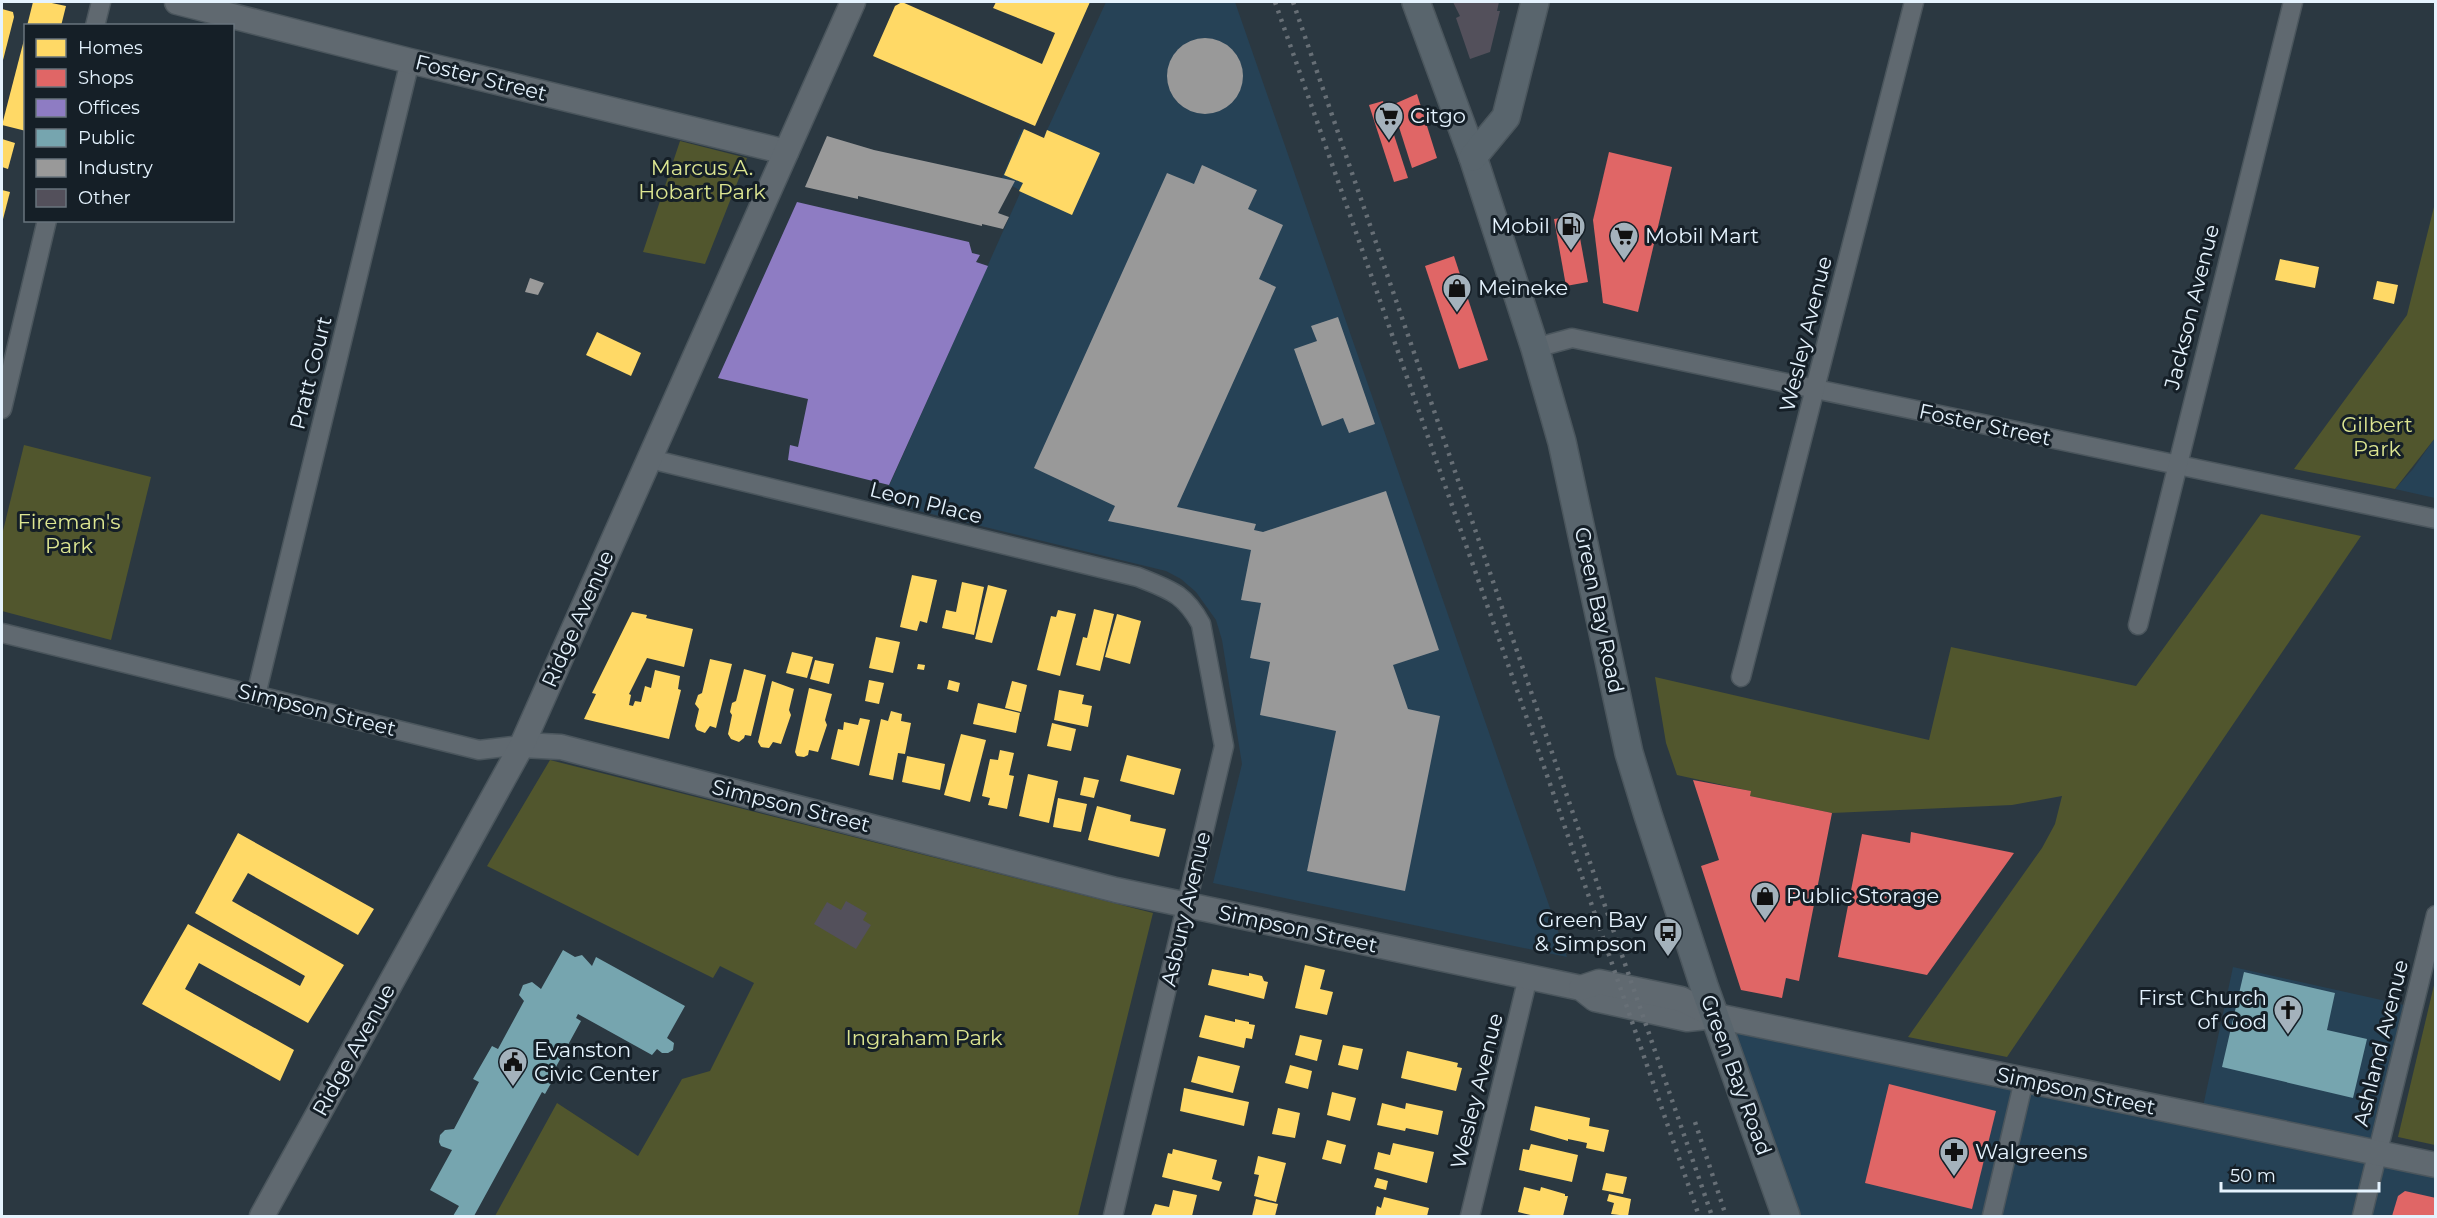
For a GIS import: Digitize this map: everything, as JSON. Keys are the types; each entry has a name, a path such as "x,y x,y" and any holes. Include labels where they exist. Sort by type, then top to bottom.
{"main road":[{"name":"Green Bay Road","path":"1416,2 1473,157 1535,348 1562,442 1629,753 1670,882 1786,1216"},
{"path":"1473,157 1506,117 1535,2"}],"street":[{"path":"95,24 100,2"},
{"name":"Foster Street","path":"177,2 786,152"},
{"name":"Ridge Avenue","path":"262,1216 522,746 853,2"},
{"name":"Wesley Avenue","path":"1741,677 1914,2"},
{"name":"Jackson Avenue","path":"2138,625 2176,464 2293,2"},
{"name":"Pratt Court","path":"256,695 410,61"},
{"path":"2,409 5,383 46,222"},
{"name":"Foster Street","path":"1535,348 1572,338 2436,519"},
{"name":"Leon Place","path":"650,459 1138,577 1174,592 1188,603"},
{"name":"Asbury Avenue","path":"1113,1216 1224,746 1201,624 1188,603"},
{"name":"Simpson Street","path":"2,633 478,750 522,746 561,747 1116,890 1581,988 1595,999 1687,1019 1716,1016 2436,1165"},
{"name":"Ashland Avenue","path":"2362,1216 2436,915"},
{"name":"Wesley Avenue","path":"1470,1216 1528,977"},
{"path":"1992,1216 2024,1080"}],"shaded area":[{"path":"1106,2 1235,2 1567,957 1213,883 1242,764 1222,640 1216,620 1196,592 1181,579 1166,571 882,502 1021,191 1001,180 1022,129 1043,139"},
{"path":"2435,438 2435,498 2395,489 2413,469"},
{"path":"2233,967 2413,1007 2378,1153 2435,1165 2435,1216 1786,1216 1716,1016 2201,1116"}],"green space":[{"name":"Marcus A. Hobart Park","path":"680,141 747,158 705,264 643,252"},
{"name":"Gilbert Park","path":"2435,203 2435,438 2395,489 2294,469 2407,315"},
{"name":"Fireman's Park","path":"24,445 151,477 111,640 2,611 2,535"},
{"path":"2261,514 2361,536 2007,1057 1908,1037 2042,848 2055,824 2062,796 2012,805 1832,813 1750,796 1750,791 1677,775 1666,743 1655,677 1929,740 1951,647 2136,686"},
{"name":"Ingraham Park","path":"550,760 1153,913 1078,1216 495,1216 557,1103 638,1156 682,1079 710,1071 754,983 720,966 713,978 487,866"},
{"path":"2435,981 2436,1145 2398,1137"}],"building: Homes":[{"path":"33,2 66,6 62,24 28,24"},
{"path":"902,2 1042,64 1055,33 993,8 996,2 1090,2 1035,126 873,56 895,6"},
{"path":"2,9 13,12 14,17 2,64"},
{"path":"24,40 24,130 2,125"},
{"path":"1024,129 1044,138 1047,130 1100,153 1072,215 1019,191 1023,183 1004,175"},
{"path":"2,139 15,143 8,169 2,167"},
{"path":"2,190 10,192 2,223"},
{"path":"2280,259 2319,267 2315,288 2275,280"},
{"path":"2377,281 2398,285 2394,304 2373,299"},
{"path":"597,332 641,353 631,376 586,355"},
{"path":"912,575 937,580 927,623 920,621 917,631 900,627"},
{"path":"962,582 984,587 974,635 942,628 946,610 956,612"},
{"path":"988,585 1007,590 992,643 975,639"},
{"path":"1094,609 1114,614 1100,671 1076,665 1083,637 1087,638"},
{"path":"1058,610 1076,614 1060,676 1037,670 1051,616 1056,617"},
{"path":"632,612 647,615 646,618 693,629 684,667 647,658 629,694 631,695 629,705 633,706 635,701 641,702 645,686 651,688 655,670 680,676 678,689 681,690 669,739 584,719 596,694 592,693"},
{"path":"1117,614 1141,621 1130,664 1105,657"},
{"path":"876,637 900,642 893,673 869,668"},
{"path":"792,652 813,657 807,678 786,673"},
{"path":"710,659 732,664 716,728 710,726 705,733 697,730 695,726 699,709 695,704 698,695 702,693"},
{"path":"815,660 834,664 829,684 810,679"},
{"path":"918,664 925,665 924,670 917,669"},
{"path":"744,669 766,675 751,736 745,735 739,742 731,739 728,734 732,703 736,701"},
{"path":"869,680 884,683 879,704 865,701"},
{"path":"949,680 960,683 958,692 947,689"},
{"path":"772,681 794,689 789,710 791,715 781,744 773,742 769,748 761,747 758,742"},
{"path":"1012,681 1027,685 1021,712 1005,708"},
{"path":"809,688 832,694 825,720 827,725 818,752 809,750 808,755 804,757 797,756 795,752"},
{"path":"1059,690 1084,695 1082,704 1092,706 1088,727 1054,720"},
{"path":"978,703 1020,713 1016,733 973,724"},
{"path":"891,711 902,714 901,721 911,723 905,754 898,753 893,780 869,775 881,719 888,721"},
{"path":"860,718 870,720 859,766 831,759 838,729 843,730 844,722 858,725"},
{"path":"1052,723 1076,729 1071,751 1047,746"},
{"path":"961,734 986,740 970,802 944,795"},
{"path":"1000,750 1014,753 1009,775 1014,776 1007,809 988,805 990,798 982,796 990,759 998,760"},
{"path":"1127,755 1181,769 1174,795 1120,781"},
{"path":"907,756 945,764 940,790 902,782"},
{"path":"1028,774 1058,781 1049,823 1019,816"},
{"path":"1084,777 1099,780 1094,798 1080,795"},
{"path":"1058,798 1087,804 1081,832 1053,827"},
{"path":"1097,806 1131,815 1130,821 1166,829 1159,857 1088,840"},
{"path":"238,833 374,909 358,935 248,873 232,901 344,965 308,1023 199,963 185,989 294,1050 280,1081 142,1004 188,924 300,986 305,976 195,913"},
{"path":"1305,965 1325,970 1320,989 1333,992 1327,1015 1295,1008"},
{"path":"1212,969 1249,976 1249,973 1262,976 1264,981 1268,982 1264,999 1208,985"},
{"path":"1205,1015 1235,1022 1235,1019 1255,1025 1252,1039 1246,1038 1244,1048 1199,1037"},
{"path":"1300,1035 1322,1040 1317,1061 1295,1055"},
{"path":"1343,1045 1363,1049 1358,1070 1338,1065"},
{"path":"1407,1051 1458,1063 1457,1067 1462,1068 1456,1091 1401,1078"},
{"path":"1198,1056 1240,1066 1233,1093 1191,1082"},
{"path":"1290,1065 1312,1071 1308,1089 1285,1083"},
{"path":"1184,1088 1249,1102 1244,1126 1180,1111"},
{"path":"1332,1092 1356,1098 1350,1121 1327,1115"},
{"path":"1382,1103 1405,1109 1406,1103 1443,1111 1438,1135 1377,1125"},
{"path":"1535,1106 1590,1118 1589,1126 1609,1130 1604,1152 1586,1148 1587,1143 1568,1139 1568,1141 1530,1130"},
{"path":"1278,1108 1300,1113 1295,1138 1272,1134"},
{"path":"1327,1140 1346,1145 1341,1164 1322,1159"},
{"path":"1393,1143 1434,1152 1427,1183 1374,1169 1378,1152 1390,1155"},
{"path":"1531,1144 1578,1155 1572,1182 1519,1170 1523,1149 1529,1150"},
{"path":"1173,1149 1217,1160 1212,1179 1222,1182 1219,1191 1162,1177 1168,1153 1172,1154"},
{"path":"1258,1156 1286,1163 1276,1202 1254,1196 1259,1175 1254,1174"},
{"path":"1606,1173 1627,1177 1623,1194 1602,1190"},
{"path":"1377,1178 1388,1181 1386,1190 1374,1187"},
{"path":"1524,1187 1540,1191 1541,1187 1568,1196 1563,1216 1535,1216 1518,1212"},
{"path":"1173,1190 1197,1195 1192,1216 1151,1216 1155,1204 1169,1207"},
{"path":"1609,1194 1631,1199 1628,1216 1611,1214 1614,1203 1607,1201"},
{"path":"1384,1197 1429,1208 1427,1216 1375,1216 1377,1206 1381,1208"},
{"path":"1256,1199 1278,1204 1275,1216 1252,1216"}],"building: Shops":[{"name":"Citgo","path":"1417,94 1437,158 1412,168 1392,105"},
{"name":"Citgo","path":"1383,101 1408,178 1394,182 1369,105"},
{"name":"Mobil Mart","path":"1609,152 1672,167 1638,312 1603,303 1593,220"},
{"name":"Mobil","path":"1576,216 1588,282 1566,286 1554,219"},
{"name":"Meineke","path":"1454,256 1488,360 1459,369 1425,266"},
{"name":"Public Storage","path":"1693,780 1751,791 1750,796 1832,813 1799,981 1786,978 1782,998 1741,990 1701,866 1719,860"},
{"name":"Public Storage","path":"1911,832 2014,853 1927,975 1838,957 1862,834 1910,843"},
{"name":"Walgreens","path":"1889,1084 1996,1111 1972,1209 1865,1183"},
{"path":"2405,1191 2436,1198 2436,1216 2392,1216 2398,1196"}],"building: Offices":[{"path":"797,202 969,242 972,253 980,255 976,262 988,266 889,485 788,460 790,445 798,447 808,399 718,378"}],"building: Public":[{"name":"Evanston Civic Center","path":"563,950 575,957 582,955 592,966 596,957 685,1006 667,1038 674,1043 673,1050 662,1053 657,1049 652,1055 578,1014 576,1018 581,1021 551,1076 554,1078 545,1094 542,1092 474,1216 453,1216 459,1206 430,1190 452,1150 441,1146 440,1135 445,1130 454,1129 479,1082 473,1079 492,1046 498,1049 524,1001 519,995 523,985 532,982 541,989"},
{"name":"First Church of God","path":"2244,972 2335,993 2327,1030 2367,1039 2353,1098 2222,1067"}],"building: Industry":[{"path":"1205,38 1220,41 1232,49 1240,61 1243,76 1240,91 1232,103 1220,111 1205,114 1190,111 1178,103 1170,91 1167,76 1170,61 1178,49 1190,41"},
{"path":"827,136 874,150 1015,181 998,213 1009,217 1003,229 982,224 982,226 858,196 858,199 805,187"},
{"path":"1202,165 1257,190 1248,209 1283,225 1259,279 1276,287 1177,507 1256,524 1254,530 1263,532 1386,491 1439,650 1393,665 1408,709 1440,716 1405,891 1307,871 1336,731 1260,715 1270,662 1250,658 1261,603 1241,600 1251,550 1108,521 1115,506 1034,468 1167,173 1194,184"},
{"path":"530,278 544,283 538,295 525,292"},
{"path":"1338,317 1375,424 1349,433 1343,418 1322,426 1294,349 1317,341 1311,326"}],"building: Other":[{"path":"1453,2 1499,2 1497,11 1500,11 1490,52 1470,59 1456,18 1460,16"},
{"path":"846,901 867,913 863,920 871,925 856,949 814,924 827,902 841,910"}],"railway":[{"path":"1275,2 1549,781 1699,1216"},
{"path":"1293,2 1712,1216"},
{"path":"1695,1122 1726,1216"}],"place":[{"name":"Citgo","path":"1389,142"},
{"name":"Mobil","path":"1571,252"},
{"name":"Mobil Mart","path":"1624,262"},
{"name":"Meineke","path":"1457,314"},
{"name":"Public Storage","path":"1765,922"},
{"name":"Green Bay & Simpson","path":"1668,958"},
{"name":"First Church of God","path":"2288,1036"},
{"name":"Evanston Civic Center","path":"513,1088"},
{"name":"Walgreens","path":"1954,1178"}]}
